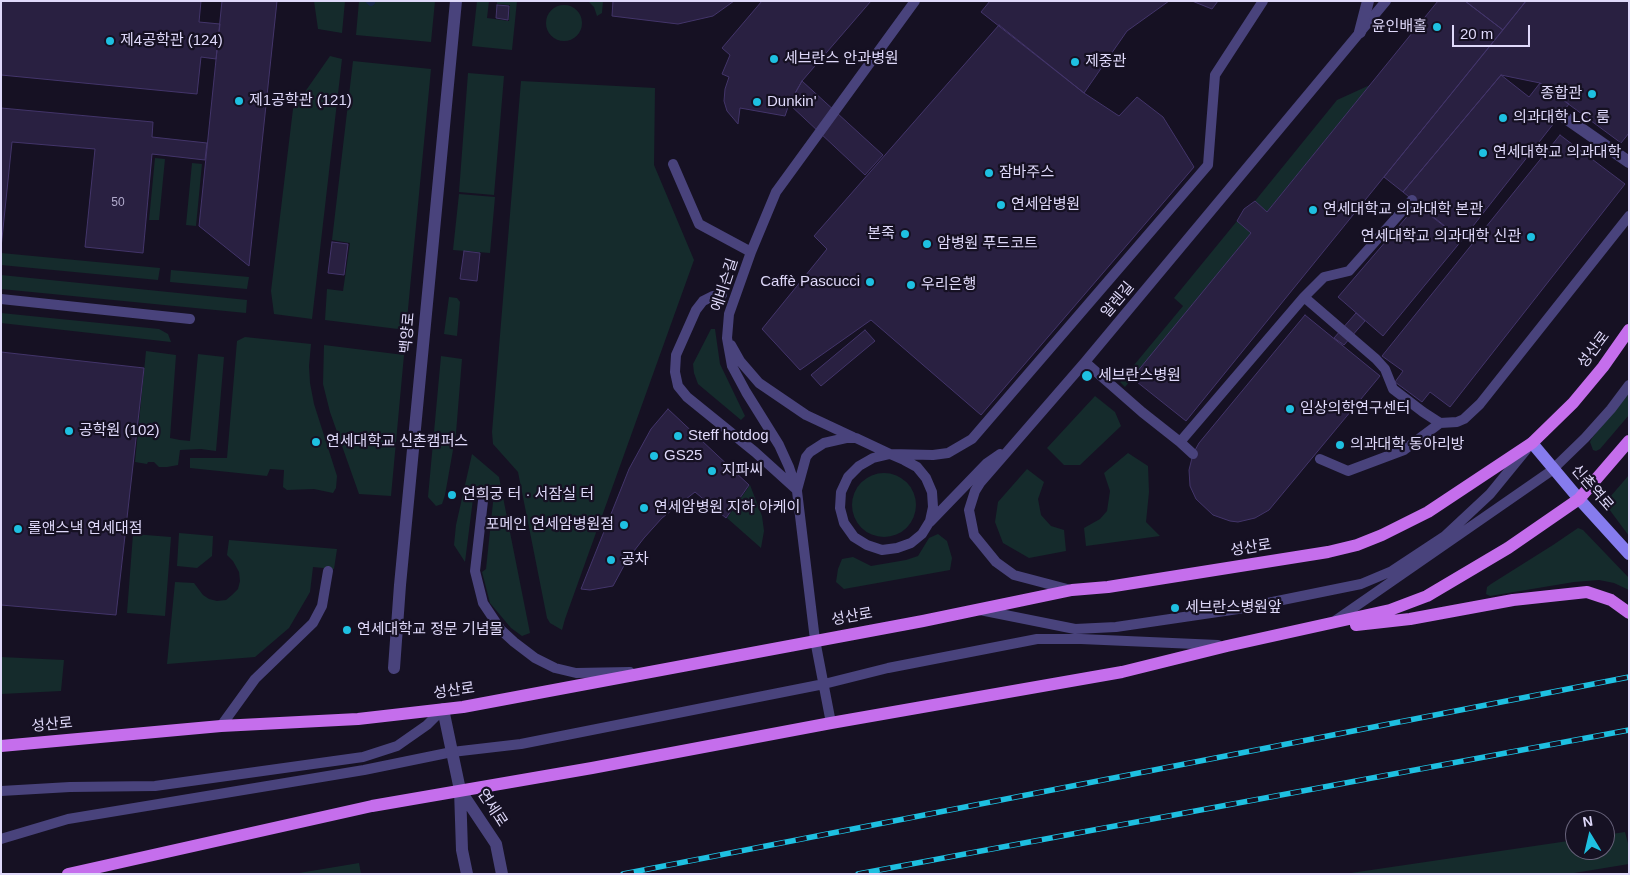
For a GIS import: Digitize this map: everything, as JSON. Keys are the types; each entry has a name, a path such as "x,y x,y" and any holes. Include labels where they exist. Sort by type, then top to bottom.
{"main road":[{"name":"성산로","path":"1,746 222,726 358,719 443,709 661,671 1072,590 1084,590 1328,552 1382,535 1428,512 1461,492 1532,443 1573,403 1603,367 1629,330"},
{"path":"68,874 306,820 460,790 592,768 831,723 1122,672 1227,646 1390,610 1427,596 1508,548 1579,499 1629,440"},
{"name":"신촌역로","path":"1532,443 1629,554"},
{"path":"1289,633 1410,619 1513,600 1587,592 1611,600 1629,613"}],"street":[{"name":"백양로","path":"394,668 400,585 456,1"},
{"path":"1360,32 1368,1"},
{"path":"1560,114 1629,162"},
{"name":"연세로","path":"443,709 460,790 462,850 467,874"},
{"name":"연세로","path":"460,790 496,844 502,874"}],"lane":[{"name":"에비슨길","path":"831,723 815,640 797,491 789,466 779,445 732,366 727,338 729,314 751,252 776,192 915,1"},
{"path":"1012,446 987,463 928,525 922,534 911,543 897,548 882,550 867,545 854,537 844,523 840,508 841,492 848,477 859,466 873,458 890,454 948,454 972,439 1208,165 1216,75 1263,1"},
{"name":"알렌길","path":"1072,590 1012,575 996,562 974,535 969,510 975,491 1386,1"},
{"path":"673,164 699,224 751,252"},
{"path":"1180,442 1304,297 1324,277 1350,271 1412,200"},
{"path":"1320,459 1348,471 1404,450 1440,423 1458,422 1464,418 1480,404 1629,216"},
{"path":"722,295 713,296 703,301 696,310 676,355 675,372 678,386 687,397 755,452 797,491 804,462 810,452 824,443 846,438 856,438"},
{"path":"1304,297 1376,359 1385,369 1393,389 1440,423"},
{"path":"1,299 190,319"},
{"path":"727,338 740,361 759,383 806,415 917,467 926,478 932,492 933,506 928,525"},
{"path":"1085,362 1193,454"},
{"path":"1331,624 1554,469 1586,438 1629,385"},
{"path":"976,610 1075,629 1116,627 1238,609 1362,584 1392,571 1445,536 1490,494 1532,443"},
{"path":"484,492 475,571 483,603 501,630 514,642 545,664 566,672 661,671"},
{"path":"222,726 255,680 313,624 322,606 328,571"},
{"path":"1,839 68,820 364,770 452,752 521,744 824,684 888,668 1037,640 1081,639 1227,646"},
{"path":"1,791 70,787 155,786 363,757 397,746 427,725 443,709"}],"green space":[{"path":"314,1 345,1 342,33 318,29"},
{"path":"359,1 435,1 431,42 356,35"},
{"path":"477,1 489,1 487,18 509,21 510,5 497,4 497,1 517,1 512,50 472,46"},
{"path":"588,1 603,1 602,13 597,16 594,7"},
{"path":"564,5 571,6 577,10 581,16 581,30 577,36 571,40 564,41 557,40 551,36 547,30 546,23 547,16 551,10 557,6"},
{"path":"330,56 342,59 312,319 274,314 271,291 293,109"},
{"path":"353,61 431,69 406,330 325,320 327,289 343,291 350,243 332,240"},
{"path":"468,73 504,76 494,195 459,192"},
{"path":"521,81 655,88 654,165 694,260 562,630 550,623 547,618 518,472 493,444 492,432"},
{"path":"1370,85 1267,212 1255,201 1337,100"},
{"path":"155,158 165,159 159,220 149,220"},
{"path":"192,163 202,164 196,226 186,225"},
{"path":"459,194 495,197 490,253 453,250"},
{"path":"1237,221 1251,233 1125,387 1120,382 1183,306 1174,298"},
{"path":"1,253 160,268 158,280 1,265"},
{"path":"171,270 249,277 247,289 170,282"},
{"path":"1,275 247,300 246,313 1,289"},
{"path":"449,297 457,298 460,302 457,336 444,334"},
{"path":"1,313 159,329 168,334 171,342 1,323"},
{"path":"711,329 715,329 720,364 745,416 741,420 698,384 694,373 693,364"},
{"path":"245,337 311,344 310,383 314,404 337,476 336,488 333,493 314,489 287,490 283,487 284,470 270,469 267,476 190,468 190,458 227,458 237,341"},
{"path":"324,345 404,355 391,496 359,494 330,412 323,384"},
{"path":"146,351 176,355 170,438 190,441 198,354 224,357 216,451 201,449 180,450 178,465 167,467 159,467 154,462 148,462 147,464 135,462"},
{"path":"441,356 462,359 456,433 445,495 442,504 436,506 428,497"},
{"path":"1629,391 1629,415 1600,449 1593,450 1590,442 1592,438"},
{"path":"1095,396 1115,412 1121,426 1080,465 1064,465 1047,448"},
{"path":"1128,453 1148,466 1149,492 1146,522 1160,536 1086,546 1084,528 1100,519 1107,511 1110,491 1104,473"},
{"path":"472,454 499,477 530,633 522,636 511,628 490,603 482,572 486,569 494,493 474,491 465,562 454,545 456,525"},
{"path":"1027,469 1044,482 1038,499 1041,515 1051,526 1064,530 1066,551 1029,558 1003,543 995,522 998,502"},
{"path":"884,473 902,478 907,482 911,487 916,505 911,523 907,528 902,532 884,537 866,532 861,528 857,523 852,505 857,487 861,482 866,478"},
{"path":"1629,475 1629,536 1606,505 1610,497"},
{"path":"750,485 762,516 764,531 761,548 727,518"},
{"path":"1578,528 1583,530 1629,578 1629,590 1614,583 1599,580 1574,582 1490,596 1486,594 1487,587 1491,584"},
{"path":"179,533 213,536 212,556 197,568 177,566"},
{"path":"133,534 171,537 165,616 127,613"},
{"path":"938,534 947,541 952,558 950,570 844,589 836,582 842,559 853,557 871,566 906,560 918,556 929,538"},
{"path":"229,540 337,549 334,569 313,567 310,592 289,628 255,657 167,664 175,582 194,583 203,595 217,601 226,600 238,589 240,581 239,572 227,555"},
{"path":"1,657 64,660 61,691 1,694"},
{"path":"1625,832 1629,847 1629,864 1568,874 1344,874 1565,841 1565,860 1615,860 1615,834"},
{"path":"359,863 361,874 293,874"}],"building":[{"name":"제4공학관 (124)","path":"1,1 201,1 199,22 220,24 216,59 201,57 197,94 1,75"},
{"name":"제1공학관 (121)","path":"222,1 277,1 249,266 199,226"},
{"path":"613,1 734,1 713,16 678,24 612,16"},
{"name":"세브란스 안과병원","path":"762,1 871,1 802,81 789,104 785,116 740,108 738,124 727,111 724,101 729,77 722,74 730,55 722,48"},
{"name":"제중관","path":"990,1 1169,1 1127,31 1084,93 981,12"},
{"path":"1192,1 1218,1 1212,9"},
{"name":"연세대학교 의과대학 본관","path":"1438,1 1465,1 1503,30 1186,421 1132,378 1251,233 1237,221 1244,209 1255,201 1267,212"},
{"path":"1465,1 1526,1 1503,30"},
{"name":"종합관","path":"1526,1 1629,1 1629,133 1621,143 1540,83 1501,75 1403,192 1384,177"},
{"path":"497,5 509,6 508,20 496,18"},
{"name":"연세암병원","path":"999,25 1084,93 1119,116 1137,97 1163,117 1194,167 981,415 871,320 800,370 762,329 827,249 814,236"},
{"name":"연세대학교 의과대학","path":"1501,75 1529,97 1540,83 1569,104 1462,240 1403,192"},
{"path":"802,81 883,155 865,175 789,104"},
{"path":"1,108 153,122 152,137 207,143 205,160 152,154 143,253 85,247 95,149 12,142 1,248"},
{"name":"연세대학교 의과대학 신관","path":"1560,135 1625,184 1450,407 1430,392 1422,402 1395,382 1403,371 1382,356"},
{"path":"1417,205 1462,240 1383,336 1338,297"},
{"path":"332,242 348,244 344,275 328,273"},
{"path":"464,251 480,253 477,281 460,279"},
{"path":"1356,313 1365,321 1344,345 1334,338"},
{"name":"임상의학연구센터","path":"1305,315 1380,376 1269,510 1255,518 1238,522 1213,515 1196,499 1190,486 1189,470 1193,454 1199,443"},
{"path":"865,330 875,341 821,386 811,375"},
{"name":"공학원 (102)","path":"1,352 144,368 116,615 1,605"},
{"name":"연세암병원 지하 아케이","path":"668,409 749,485 726,518 695,492 662,518 644,538 627,560 613,586 590,590 581,589 629,469 651,429"}],"railway":[{"path":"623,874 1629,677"},
{"path":"858,874 1629,730"}],"place":[{"name":"윤인배홀","path":"1437,27"},
{"name":"제4공학관 (124)","path":"110,41"},
{"name":"세브란스 안과병원","path":"774,59"},
{"name":"제중관","path":"1075,62"},
{"name":"종합관","path":"1592,94"},
{"name":"제1공학관 (121)","path":"239,101"},
{"name":"Dunkin'","path":"757,102"},
{"name":"의과대학 LC 룸","path":"1503,118"},
{"name":"연세대학교 의과대학","path":"1483,153"},
{"name":"잠바주스","path":"989,173"},
{"name":"연세암병원","path":"1001,205"},
{"name":"연세대학교 의과대학 본관","path":"1313,210"},
{"name":"본죽","path":"905,234"},
{"name":"연세대학교 의과대학 신관","path":"1531,237"},
{"name":"암병원 푸드코트","path":"927,244"},
{"name":"Caffè Pascucci","path":"870,282"},
{"name":"우리은행","path":"911,285"},
{"name":"세브란스병원","path":"1087,376"},
{"name":"임상의학연구센터","path":"1290,409"},
{"name":"공학원 (102)","path":"69,431"},
{"name":"Steff hotdog","path":"678,436"},
{"name":"연세대학교 신촌캠퍼스","path":"316,442"},
{"name":"의과대학 동아리방","path":"1340,445"},
{"name":"GS25","path":"654,456"},
{"name":"지파씨","path":"712,471"},
{"name":"연희궁 터 · 서잠실 터","path":"452,495"},
{"name":"연세암병원 지하 아케이","path":"644,508"},
{"name":"포메인 연세암병원점","path":"624,525"},
{"name":"롤앤스낵 연세대점","path":"18,529"},
{"name":"공차","path":"611,560"},
{"name":"세브란스병원앞","path":"1175,608"},
{"name":"연세대학교 정문 기념물","path":"347,630"}]}
